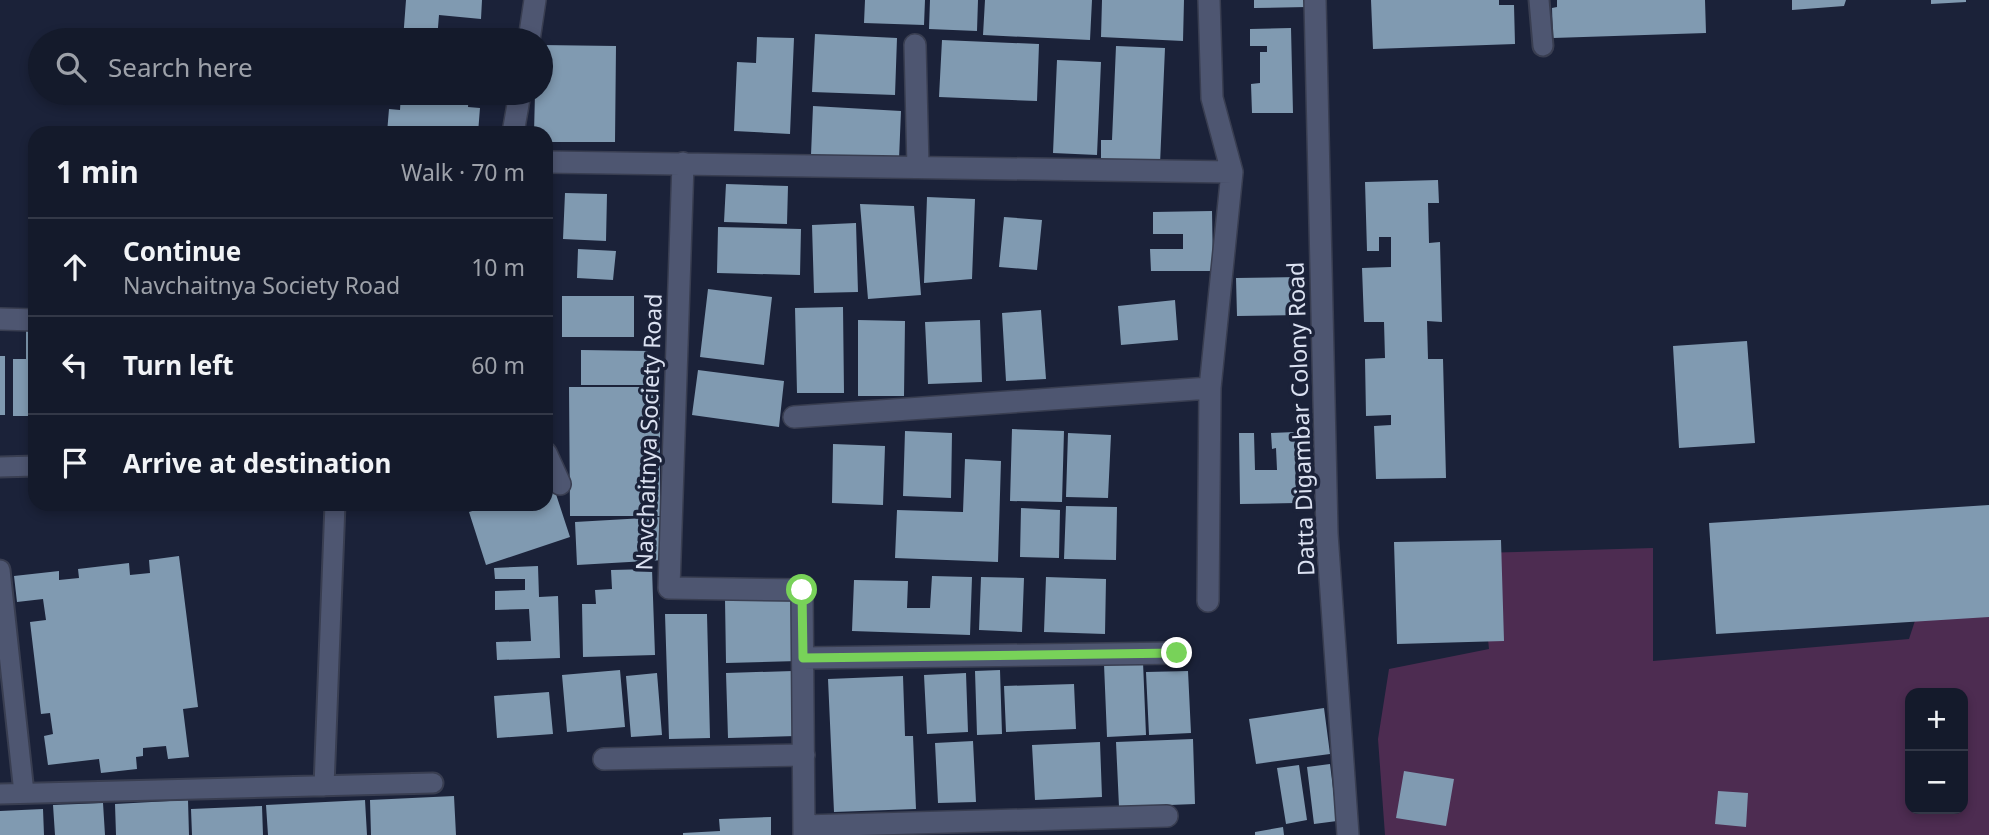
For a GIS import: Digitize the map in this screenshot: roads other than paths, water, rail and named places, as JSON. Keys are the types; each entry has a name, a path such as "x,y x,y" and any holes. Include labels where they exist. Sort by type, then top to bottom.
{"street":[{"path":"531,28 535,0"},
{"path":"1208,601 1210,388 1232,172 1212,98 1209,0"},
{"name":"Datta Digambar Colony Road","path":"1315,0 1327,534 1348,835"},
{"path":"915,46 918,167"},
{"path":"514,126 518,105"},
{"path":"553,162 1232,172"},
{"name":"Navchaitnya Society Road","path":"683,163 669,588 802,590 804,830"},
{"path":"0,319 28,320"},
{"path":"794,417 1210,388"},
{"path":"553,468 560,484"},
{"path":"803,658 1177,653"},
{"path":"604,759 804,755"},
{"path":"804,830 1167,816"}],"lane":[{"path":"1539,0 1543,47"},
{"path":"0,467 28,466"},
{"path":"324,786 335,511"},
{"path":"0,570 24,793"},
{"path":"0,794 433,783"}]}
